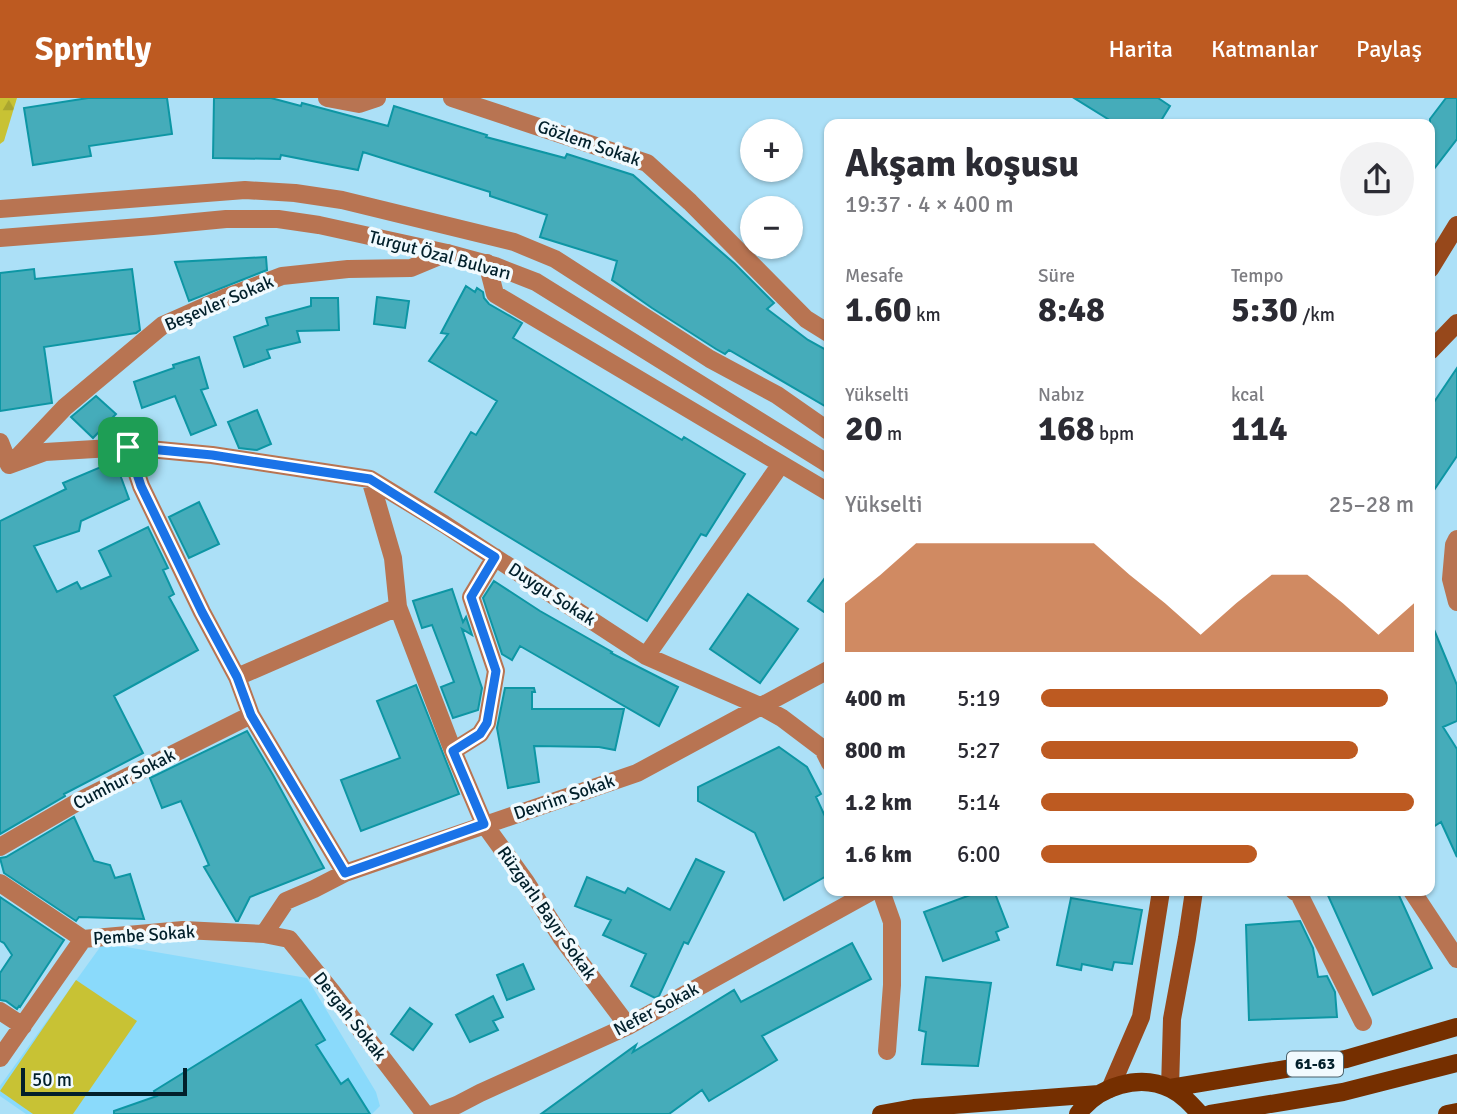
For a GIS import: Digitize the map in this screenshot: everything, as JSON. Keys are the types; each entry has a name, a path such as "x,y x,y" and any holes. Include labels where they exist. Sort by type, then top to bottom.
{"main road":[{"path":"1435,261 1457,225"},
{"path":"1435,346 1457,323"},
{"path":"1078,1114 1104,1091 1141,1017 1160,896"},
{"path":"1193,896 1172,1019 1170,1088 1189,1101 1200,1114"},
{"name":"61-63","path":"1104,1091 1122,1084 1147,1082 1170,1088 1346,1059 1457,1027"},
{"name":"61-63","path":"1210,1114 1343,1091 1457,1063"},
{"path":"881,1114 914,1108 1104,1091"},
{"path":"1447,1114 1457,1112"}],"street":[{"path":"327,98 359,104 377,98"},
{"name":"Gözlem Sokak","path":"452,98 647,163 690,202 806,319 824,330"},
{"name":"Turgut Özal Bulvarı","path":"0,209 244,190 295,193 342,200 514,242 555,259 710,359 777,395 824,428"},
{"name":"Turgut Özal Bulvarı","path":"0,238 226,219 278,219 319,225 447,253 536,282 824,461"},
{"name":"Beşevler Sokak","path":"5,468 65,407 163,326 224,298 282,276 348,268 411,268 447,253"},
{"path":"486,264 495,294 824,489"},
{"path":"0,442 5,468"},
{"path":"128,447 141,486 237,677 251,715 345,873"},
{"name":"Duygu Sokak","path":"5,468 46,452 128,447 212,455 370,479 646,656 762,707 782,718 824,751"},
{"path":"646,656 781,464"},
{"name":"Rüzgarlı Bayır Sokak","path":"370,479 393,558 398,607 484,824 561,937 628,1026"},
{"path":"1457,539 1451,579 1457,603"},
{"path":"453,751 480,734 487,723 496,671 471,597 495,557"},
{"path":"237,677 398,607"},
{"name":"Devrim Sokak","path":"264,934 286,901 345,873 637,773 824,672"},
{"name":"Cumhur Sokak","path":"0,847 81,800 251,715"},
{"name":"Pembe Sokak","path":"0,883 83,939 183,930 264,934"},
{"name":"Nefer Sokak","path":"434,1114 628,1026 863,896"},
{"path":"883,896 891,922 892,985 887,1051"},
{"path":"1300,896 1363,1022"},
{"path":"1415,896 1457,959"},
{"name":"Dergah Sokak","path":"264,934 289,939 425,1114"},
{"path":"0,1058 83,939"},
{"path":"0,1010 23,1026"}],"shaded area":[{"path":"103,943 307,978 376,1092 380,1106 372,1114 26,1114 0,1096 0,1086"}],"green space":[{"path":"0,98 17,98 4,141 0,144"},
{"path":"76,980 137,1021 73,1114 33,1114 0,1091"}],"building":[{"path":"88,98 167,98 172,134 89,146 91,156 33,165 24,108"},
{"path":"214,98 271,98 301,106 302,103 388,126 394,106 487,135 486,137 565,158 567,154 633,175 735,264 774,303 767,309 824,349 824,405 729,350 725,354 716,349 652,308 612,280 617,261 540,237 547,215 490,196 490,192 363,152 358,170 281,155 280,159 213,158"},
{"path":"1074,98 1158,98 1170,106 1162,119 1108,119"},
{"path":"1446,98 1457,98 1457,139 1435,168 1435,119 1430,119"},
{"path":"266,257 267,270 189,301 175,262"},
{"path":"34,269 35,279 132,269 140,330 136,333 44,347 52,403 0,411 0,273"},
{"path":"466,286 475,292 477,288 483,292 489,304 522,323 513,338 682,440 684,437 745,474 706,536 701,534 647,621 435,492 471,432 476,435 497,401 429,361 448,334 441,333"},
{"path":"377,297 409,301 405,328 374,324"},
{"path":"311,298 338,298 339,330 297,331 300,342 267,350 270,358 244,367 234,337 268,325 266,318 311,306"},
{"path":"199,357 208,388 201,390 216,425 191,435 175,396 142,408 134,382"},
{"path":"1457,368 1457,456 1435,489 1435,401"},
{"path":"96,396 116,414 93,438 71,417"},
{"path":"257,410 271,444 257,450 239,448 228,422"},
{"path":"115,461 129,499 81,521 79,531 34,546 57,592 77,582 81,589 111,576 99,551 148,527 168,568 163,570 174,594 169,597 198,650 114,696 143,753 64,794 65,796 0,834 0,521 66,489 63,483"},
{"path":"199,502 219,544 189,558 169,517"},
{"path":"824,579 824,612 808,601"},
{"path":"494,581 611,653 678,687 659,726 520,646 512,660 502,654 483,598"},
{"path":"452,589 463,622 466,617 472,635 462,629 482,688 478,710 453,718 441,687 454,682 432,625 422,628 413,601"},
{"path":"748,594 798,629 760,683 710,649"},
{"path":"1435,632 1457,685 1457,721 1443,727 1457,749 1457,857 1441,822 1435,826"},
{"path":"416,685 459,794 361,831 341,780 400,758 377,701"},
{"path":"505,688 534,688 532,709 624,709 615,750 599,747 534,746 539,782 508,788 497,728"},
{"path":"247,731 324,868 250,897 236,921 204,867 209,865 181,801 162,808 150,778"},
{"path":"779,747 807,767 821,794 816,797 824,814 824,877 784,900 755,833 698,801 698,787"},
{"path":"74,817 94,861 110,865 115,878 130,874 144,919 79,917 76,921 4,873 0,858"},
{"path":"696,859 724,872 688,944 684,942 659,996 655,998 631,986 646,954 603,935 611,920 575,906 587,877 625,893 628,888 670,910"},
{"path":"967,896 996,896 1008,927 996,932 999,940 943,961 924,912"},
{"path":"1328,896 1399,896 1432,968 1373,995"},
{"path":"0,897 64,940 17,1009 0,1000 0,973 12,955 0,941"},
{"path":"1071,898 1142,910 1132,964 1114,962 1112,970 1082,964 1081,970 1057,965"},
{"path":"1300,921 1313,948 1318,977 1327,976 1335,992 1337,1017 1249,1020 1246,925"},
{"path":"852,943 871,979 762,1036 777,1060 709,1101 702,1090 669,1114 541,1114 636,1045 633,1052 734,990 741,1002"},
{"path":"523,964 534,989 507,1000 497,975"},
{"path":"926,977 991,983 978,1066 922,1064 926,1032 919,1030"},
{"path":"493,996 503,1017 493,1021 498,1030 470,1042 456,1015"},
{"path":"301,1000 325,1040 316,1045 341,1084 348,1079 370,1114 114,1114 114,1111 157,1096 154,1091"},
{"path":"410,1008 432,1024 413,1050 391,1034"}],"route":[{"path":"128,447 212,455 370,479 495,557 471,597 496,671 487,723 480,734 453,751 484,824 345,873 251,715 237,677 141,486 128,447"}]}
